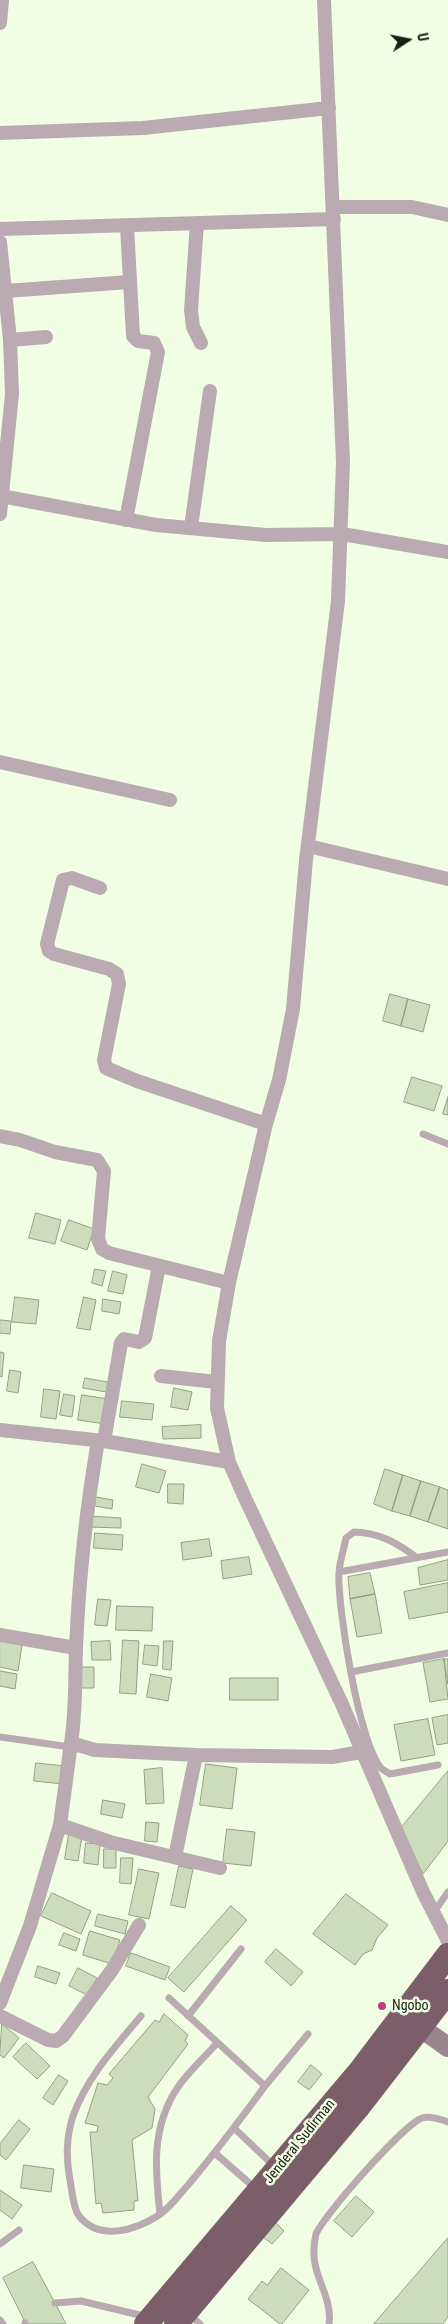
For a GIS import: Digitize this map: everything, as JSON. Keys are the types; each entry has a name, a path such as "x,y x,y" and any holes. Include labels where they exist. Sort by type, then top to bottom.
{"highway":[{"name":"Jenderal Sudirman","path":"181,2311 260,2192 360,2071 448,1955"},
{"name":"Jenderal Sudirman","path":"149,2321 181,2311 295,2185 421,2028 448,1991"}],"main road":[{"path":"421,2028 448,2047"}],"street":[{"path":"0,22 2,0"},
{"path":"324,0 343,462 342,534 334,646 308,846 293,1010 279,1080 266,1124 228,1283 219,1341 217,1382 219,1416 229,1462 286,1589 341,1702 361,1752 433,1913 448,1941"},
{"path":"0,133 152,127 329,108"},
{"path":"0,229 198,224 412,207 448,214"},
{"path":"198,224 191,310 193,327 201,343"},
{"path":"126,520 158,352 154,343 138,342 134,336 129,282 127,226"},
{"path":"0,242 10,340 12,394 0,514"},
{"path":"6,290 129,282"},
{"path":"10,340 46,337"},
{"path":"191,527 210,391"},
{"path":"1,496 156,525 266,535 342,534 448,552"},
{"path":"0,762 170,800"},
{"path":"308,846 448,879"},
{"path":"100,888 72,878 63,880 47,944 49,951 54,954 109,969 117,974 119,984 104,1060 106,1068 137,1081 266,1124"},
{"path":"0,1136 20,1140 55,1152 97,1160 104,1170 97,1228 102,1249 120,1257 228,1283"},
{"path":"0,2003 30,1926 60,1825 66,1790 76,1688 76,1648 85,1521 121,1343 124,1339 140,1342 145,1338 159,1266"},
{"path":"161,1376 217,1382"},
{"path":"0,1430 101,1441 229,1462"},
{"path":"0,1634 76,1648"},
{"path":"70,1745 95,1750 196,1755 332,1757 361,1752"},
{"path":"175,1857 196,1755"},
{"path":"60,1825 110,1842 220,1868"},
{"path":"0,2016 48,2040 56,2041 63,2036 112,1970 139,1926"}],"lane":[{"path":"423,1134 448,1144"},
{"path":"416,1557 397,1543 377,1534 354,1532 346,1538 339,1572 354,1695 363,1726 381,1768 390,1774 438,1765"},
{"path":"339,1572 448,1552"},
{"path":"351,1672 448,1653"},
{"path":"0,1737 70,1745"},
{"path":"433,1913 448,1892"},
{"path":"188,2016 241,1950"},
{"path":"169,1998 265,2086"},
{"path":"141,2016 99,2065 74,2115 66,2141 68,2167 78,2215 90,2226 106,2231 121,2232 140,2226 160,2214 215,2153 265,2086 308,2034"},
{"path":"160,2214 155,2166 160,2125 178,2088 217,2043"},
{"path":"329,2324 331,2314 316,2269 313,2250 316,2234 334,2208 400,2134 422,2118 442,2119 448,2122"},
{"path":"234,2128 278,2169"},
{"path":"215,2153 260,2192"},
{"path":"0,2244 19,2230"},
{"path":"55,2303 81,2301 149,2321"},
{"path":"0,2320 3,2324"}],"building":[{"path":"390,994 408,999 401,1026 383,1021"},
{"path":"408,999 430,1005 423,1032 401,1026"},
{"path":"412,1077 442,1086 434,1111 404,1102"},
{"path":"448,1097 448,1115 443,1114"},
{"path":"36,1213 61,1220 55,1244 29,1238"},
{"path":"69,1220 94,1229 87,1250 61,1241"},
{"path":"95,1269 106,1271 102,1286 92,1283"},
{"path":"113,1271 127,1275 123,1294 108,1291"},
{"path":"15,1297 39,1300 36,1324 12,1322"},
{"path":"84,1297 96,1300 90,1330 77,1328"},
{"path":"103,1299 121,1302 119,1314 102,1311"},
{"path":"0,1320 11,1321 10,1334 0,1333"},
{"path":"0,1352 4,1353 2,1377 0,1376"},
{"path":"10,1370 21,1372 18,1393 7,1391"},
{"path":"85,1378 113,1383 112,1393 83,1388"},
{"path":"174,1388 192,1392 188,1410 171,1407"},
{"path":"44,1389 60,1391 56,1419 41,1417"},
{"path":"64,1394 75,1396 72,1417 60,1415"},
{"path":"82,1395 109,1399 105,1424 78,1420"},
{"path":"122,1401 154,1404 152,1420 120,1417"},
{"path":"201,1425 201,1438 163,1439 162,1427"},
{"path":"142,1464 166,1471 159,1493 136,1487"},
{"path":"385,1469 403,1475 392,1511 374,1504"},
{"path":"403,1475 421,1481 410,1516 392,1511"},
{"path":"421,1481 440,1487 428,1522 410,1516"},
{"path":"168,1484 184,1484 183,1504 168,1503"},
{"path":"440,1487 448,1490 448,1529 428,1522"},
{"path":"96,1497 113,1500 112,1509 95,1506"},
{"path":"90,1516 121,1518 121,1528 89,1527"},
{"path":"95,1533 123,1535 122,1550 94,1548"},
{"path":"209,1539 212,1556 183,1560 181,1543"},
{"path":"249,1557 252,1574 223,1579 221,1561"},
{"path":"448,1560 448,1580 420,1585 418,1568"},
{"path":"370,1573 375,1594 350,1599 348,1577"},
{"path":"448,1583 448,1612 409,1619 404,1592"},
{"path":"375,1594 382,1633 357,1637 350,1599"},
{"path":"98,1599 111,1600 107,1626 95,1625"},
{"path":"117,1606 153,1607 152,1631 116,1630"},
{"path":"123,1640 139,1641 136,1694 120,1693"},
{"path":"0,1641 22,1645 18,1671 0,1667"},
{"path":"110,1641 111,1660 92,1660 91,1642"},
{"path":"164,1641 173,1641 171,1670 163,1669"},
{"path":"145,1645 159,1646 157,1666 143,1664"},
{"path":"444,1659 448,1659 448,1684"},
{"path":"444,1659 448,1699 430,1702 423,1663"},
{"path":"81,1667 94,1667 94,1688 81,1688"},
{"path":"0,1671 17,1674 15,1689 0,1686"},
{"path":"151,1674 172,1678 168,1701 147,1697"},
{"path":"230,1678 278,1678 278,1700 230,1700"},
{"path":"448,1715 448,1743 437,1745 432,1718"},
{"path":"428,1719 435,1755 401,1761 394,1725"},
{"path":"36,1763 65,1766 63,1784 34,1781"},
{"path":"206,1764 237,1768 232,1809 200,1805"},
{"path":"162,1768 164,1803 146,1804 144,1770"},
{"path":"448,1771 448,1841 423,1874 401,1828"},
{"path":"103,1800 125,1804 122,1818 101,1814"},
{"path":"146,1822 159,1823 157,1842 145,1841"},
{"path":"227,1829 255,1832 251,1866 223,1863"},
{"path":"69,1834 82,1836 78,1861 65,1859"},
{"path":"86,1843 100,1844 98,1865 84,1863"},
{"path":"104,1849 116,1849 116,1868 104,1868"},
{"path":"121,1858 133,1858 131,1884 120,1883"},
{"path":"179,1866 193,1869 185,1908 171,1905"},
{"path":"139,1869 159,1873 149,1919 129,1915"},
{"path":"52,1893 91,1911 81,1934 41,1916"},
{"path":"346,1894 388,1925 377,1938 372,1950 363,1954 355,1965 313,1934"},
{"path":"231,1906 247,1920 184,1992 168,1978"},
{"path":"98,1914 128,1921 125,1934 95,1926"},
{"path":"90,1931 120,1940 112,1964 83,1955"},
{"path":"64,1933 80,1939 76,1951 59,1945"},
{"path":"276,1949 303,1972 291,1986 265,1962"},
{"path":"131,1953 170,1967 165,1980 126,1966"},
{"path":"38,1966 60,1973 56,1984 35,1977"},
{"path":"78,1968 97,1978 87,1995 69,1986"},
{"path":"164,2014 188,2035 185,2041 188,2044 148,2097 155,2109 152,2128 132,2140 138,2201 134,2201 134,2210 103,2213 101,2203 96,2204 90,2132 97,2132 98,2126 85,2123 98,2083 107,2085 113,2078 109,2074 155,2020 159,2022"},
{"path":"2,2024 19,2038 4,2058 0,2055"},
{"path":"26,2043 50,2066 37,2079 13,2057"},
{"path":"311,2065 322,2074 309,2090 298,2082"},
{"path":"59,2075 68,2081 53,2105 43,2098"},
{"path":"19,2120 30,2129 6,2160 0,2155 0,2144"},
{"path":"24,2165 54,2169 51,2192 21,2188"},
{"path":"0,2190 22,2205 12,2219 0,2210"},
{"path":"356,2196 374,2212 352,2237 334,2221"},
{"path":"276,2223 284,2231 272,2244 263,2237"},
{"path":"448,2238 448,2317 443,2324 374,2324"},
{"path":"33,2262 66,2324 26,2324 3,2278"},
{"path":"281,2268 309,2290 282,2324 280,2324 248,2299 262,2281 267,2285"}],"place":[{"name":"Ngobo","path":"382,2006"}]}
